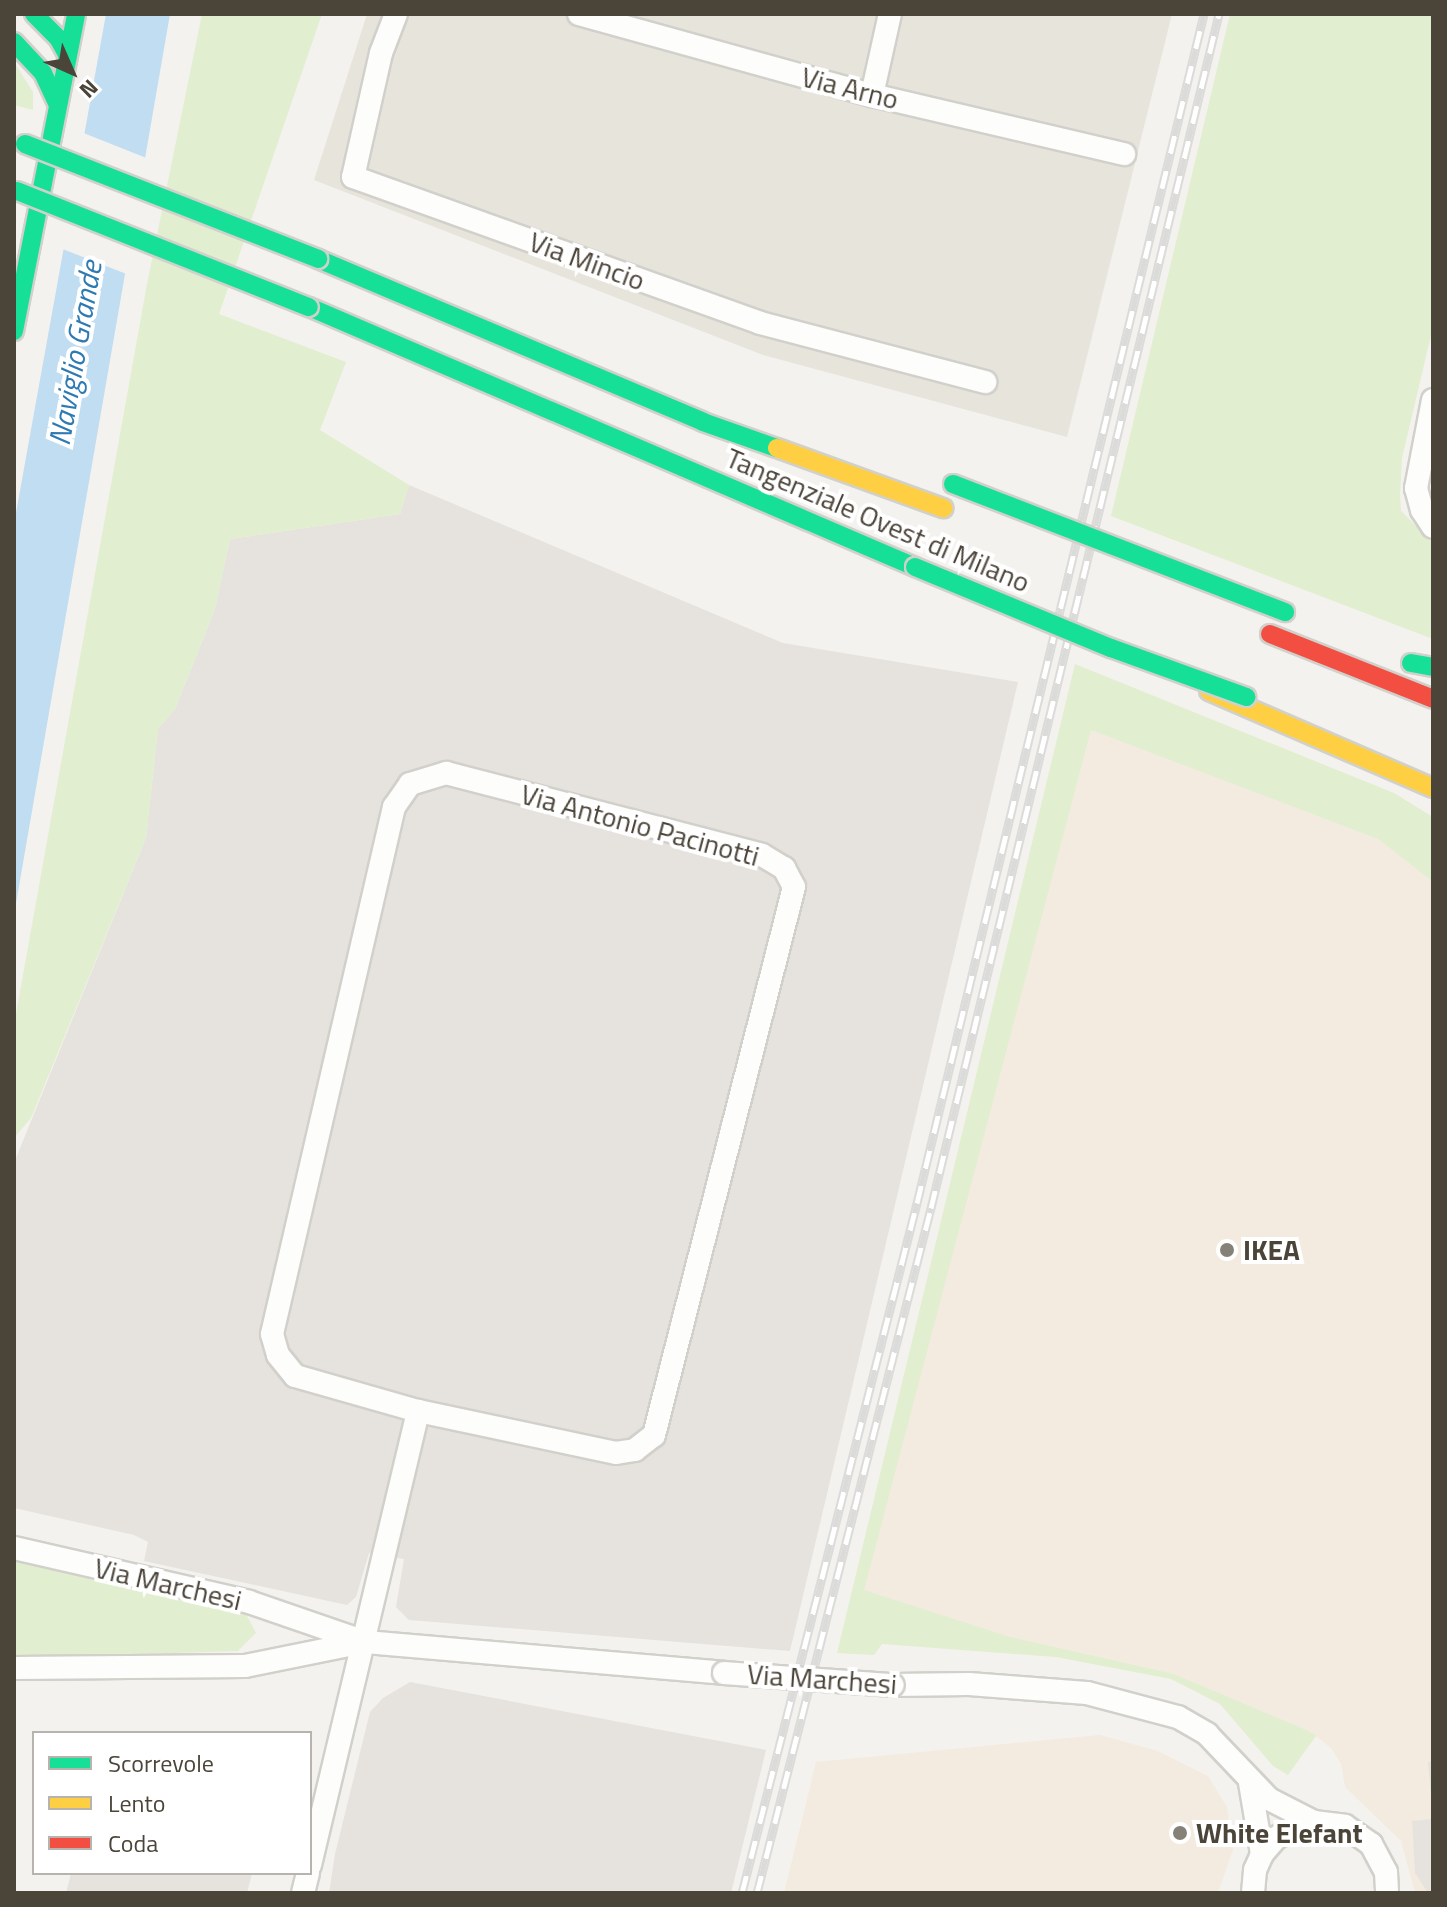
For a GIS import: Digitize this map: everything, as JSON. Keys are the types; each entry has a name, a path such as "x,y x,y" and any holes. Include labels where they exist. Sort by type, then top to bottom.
{"main road":[{"path":"34,14 58,38 67,54"},
{"path":"14,331 18,287 36,216 76,14"},
{"path":"14,42 43,73 58,105"},
{"name":"Tangenziale Ovest di Milano","path":"20,142 318,259 703,422 951,511"},
{"name":"Tangenziale Ovest di Milano","path":"15,191 309,307 1111,648 1244,701 1419,761"},
{"path":"14,248 36,216"},
{"path":"703,422 803,438"},
{"path":"946,481 1292,615"},
{"path":"1262,632 1433,699"},
{"path":"1404,660 1433,669"},
{"path":"1244,701 1433,788"},
{"path":"1398,774 1433,801"}],"street":[{"name":"Via Mincio","path":"396,14 381,53 353,177 760,323 985,382"},
{"name":"Via Arno","path":"579,14 872,95 1124,154"},
{"path":"872,95 890,14"},
{"path":"1433,400 1416,488 1422,510 1433,527"},
{"name":"Via Antonio Pacinotti","path":"446,773 762,855 784,868 794,887 654,1435 635,1450 616,1453 418,1411 295,1376 278,1355 272,1334 394,807 410,784 446,773"},
{"path":"312,1857 418,1411"},
{"name":"Via Marchesi","path":"14,1548 249,1602 365,1642 893,1685 1030,1687 1087,1693 1140,1705 1178,1717 1207,1734 1250,1783 1269,1799 1314,1822 1345,1826 1371,1844 1386,1872 1387,1893"},
{"name":"Via Marchesi","path":"14,1668 245,1666 365,1642"},
{"path":"1250,1783 1262,1854"},
{"path":"1253,1893 1255,1870 1262,1854 1276,1838 1294,1827 1314,1822"}],"shaded area":[{"path":"367,14 1172,14 1067,437 763,355 314,180"},
{"path":"409,485 783,643 1018,682 790,1651 409,1620 396,1607 404,1559 369,1553 356,1597 347,1605 144,1561 148,1542 134,1535 14,1508 14,1163 146,838 158,729 175,709 215,609 230,539 400,514"},
{"name":"IKEA","path":"1091,730 1378,839 1433,882 1433,1893 1415,1893 1401,1841 1345,1787 1341,1764 1331,1748 1309,1731 1174,1674 1010,1637 863,1590"},
{"path":"435,1433 494,1449 491,1468 508,1472 485,1572 405,1556"},
{"path":"410,1682 766,1750 731,1893 329,1893 335,1854 370,1712 383,1698"},
{"path":"1100,1735 1158,1751 1208,1776 1227,1807 1233,1850 1218,1893 784,1893 816,1762"},
{"path":"1433,1761 1433,1819 1428,1762"},
{"path":"1433,1819 1433,1893 1428,1893 1415,1873 1412,1821"},
{"path":"70,1875 252,1875 247,1893 66,1893"}],"green space":[{"path":"202,14 322,14 219,314 346,362 320,430 409,485 400,514 230,539 215,609 175,709 158,729 146,838 31,1118 14,1138 14,1025 147,284"},
{"path":"1230,14 1433,14 1433,327 1402,458 1400,495 1401,511 1433,543 1433,639 1111,516"},
{"path":"14,62 33,92 33,110 14,105"},
{"path":"1075,664 1394,793 1433,817 1433,882 1378,839 1091,730 864,1590 1010,1637 1174,1674 1309,1731 1316,1736 1288,1775 1273,1766 1220,1704 1171,1679 1056,1657 882,1644 874,1655 837,1653"},
{"path":"14,1559 245,1612 256,1633 238,1651 14,1658"}],"water":[{"name":"Naviglio Grande","path":"106,14 170,14 14,915 14,524"}],"pier":[{"path":"81,132 149,159 129,275 60,248"}],"railway":[{"path":"742,1893 917,1203 1204,14"},
{"path":"757,1893 931,1208 1219,14"}],"traffic: fast":[{"path":"34,14 58,38 67,54"},
{"path":"14,331 76,14"},
{"path":"14,42 43,73 58,105"},
{"path":"25,144 318,259"},
{"path":"17,191 309,307"},
{"path":"318,259 703,422 777,448"},
{"path":"309,307 915,567"},
{"path":"953,484 1285,612"},
{"path":"915,567 1111,648 1246,697"},
{"path":"1411,663 1433,667"}],"traffic: slow":[{"path":"777,448 943,508"},
{"path":"1209,691 1433,788"}],"traffic: jam":[{"path":"1270,634 1433,699"}],"place":[{"name":"IKEA","path":"1227,1250"},
{"name":"White Elefant","path":"1180,1833"}]}
